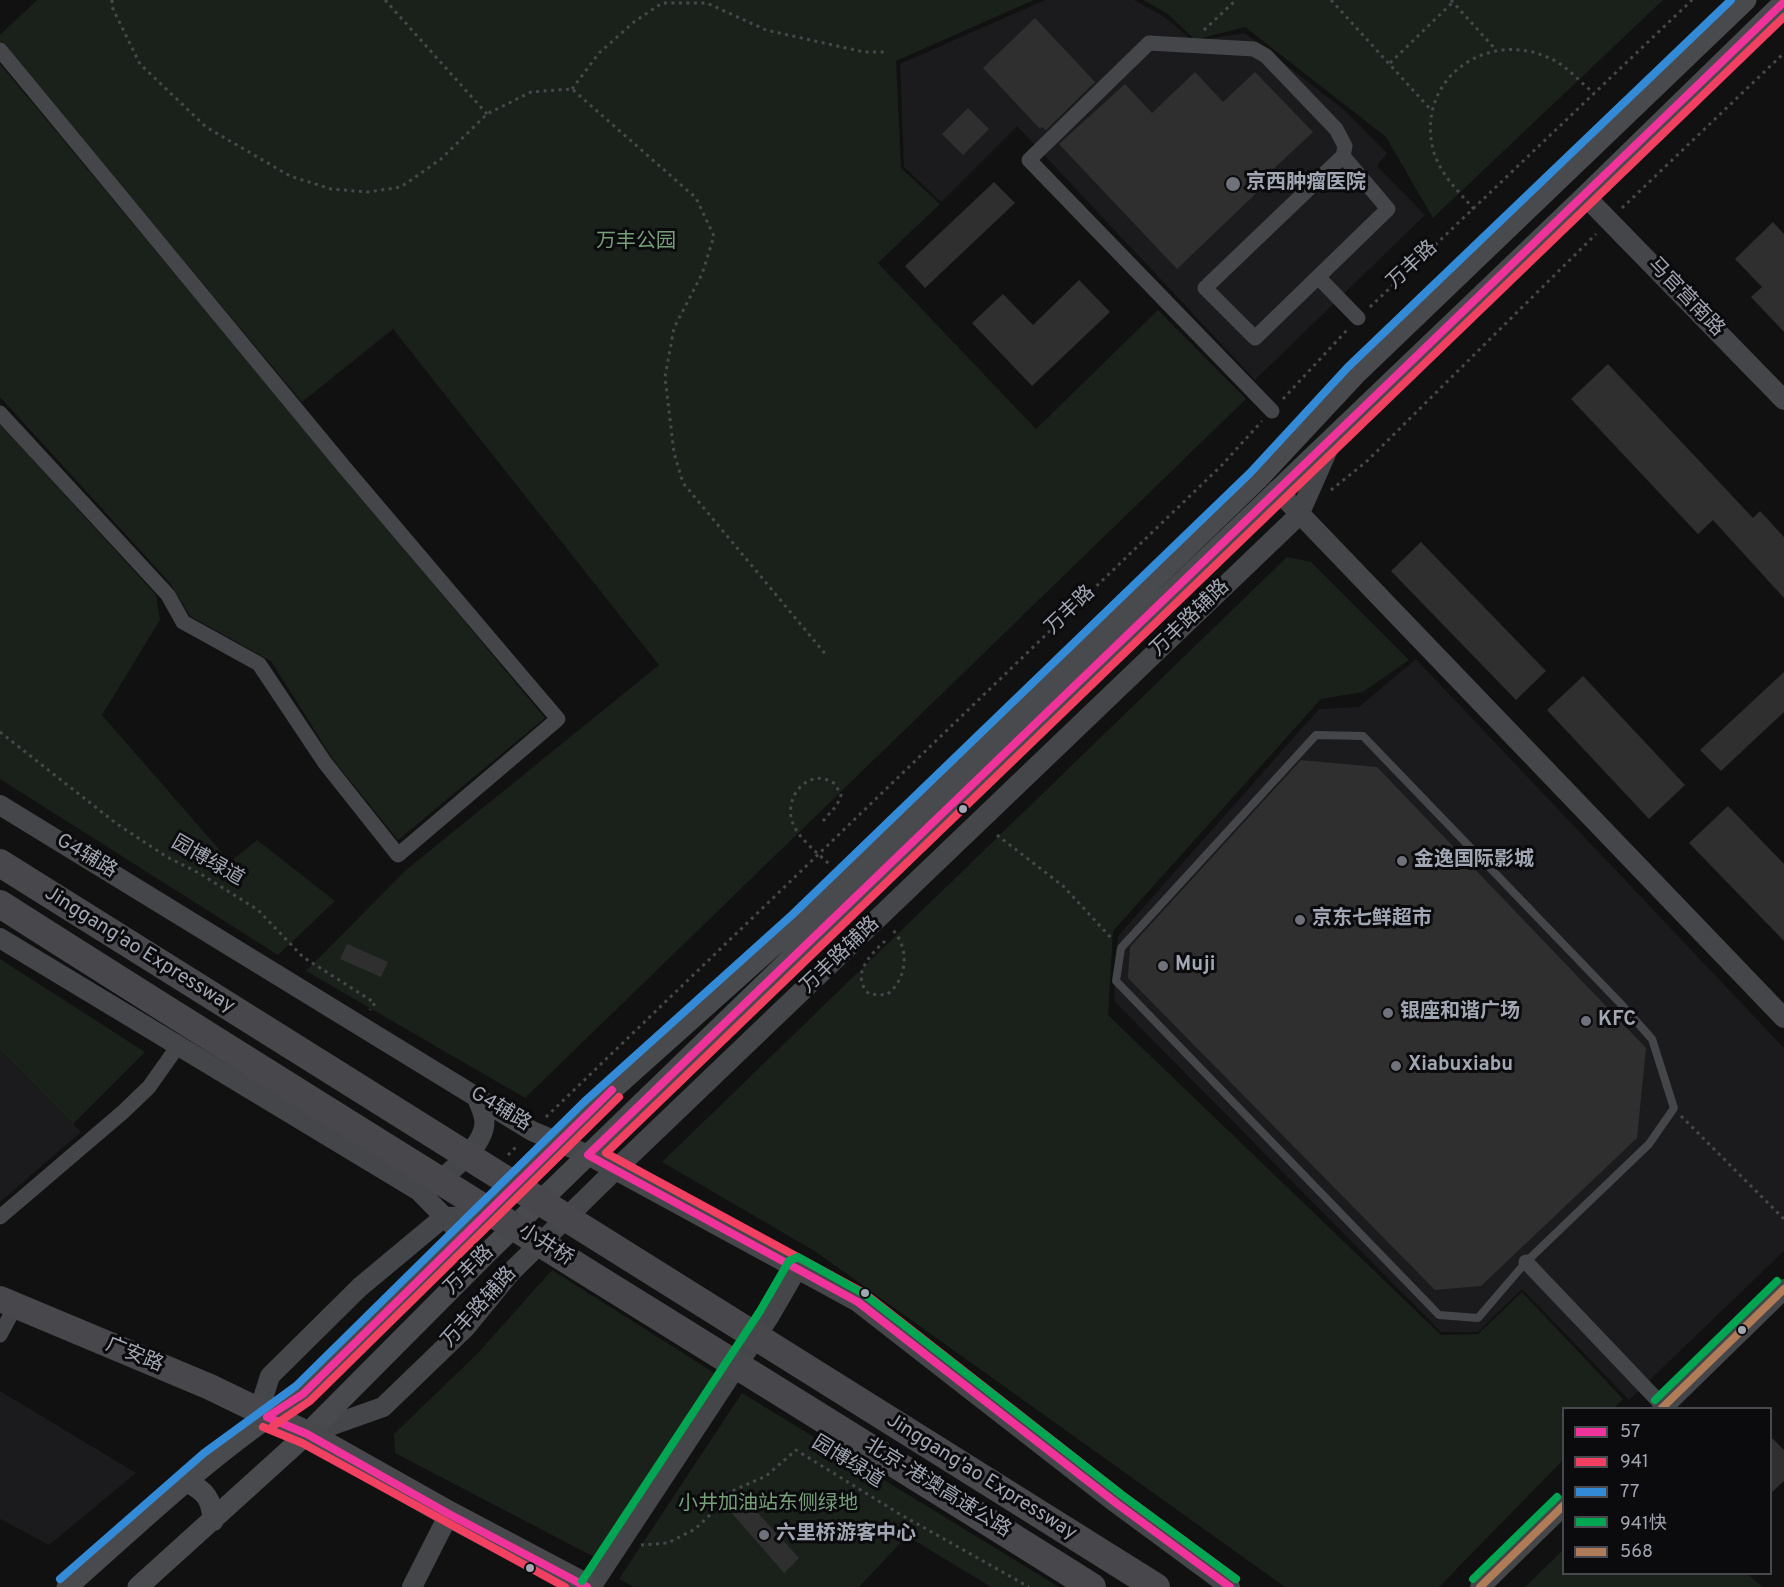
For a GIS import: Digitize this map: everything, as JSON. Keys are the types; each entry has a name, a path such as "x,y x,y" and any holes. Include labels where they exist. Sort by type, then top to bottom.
{"highway":[{"name":"Jinggang'ao Expressway","path":"0,863 277,1038"},
{"name":"Jinggang'ao Expressway","path":"0,904 248,1062"},
{"name":"小井桥","path":"277,1038 806,1368"},
{"name":"小井桥","path":"248,1062 782,1392"},
{"name":"广安路","path":"8,1303 210,1387 307,1434"},
{"name":"Jinggang'ao Expressway","path":"806,1368 1155,1587"},
{"name":"北京-港澳高速公路","path":"782,1392 1092,1587"},
{"path":"307,1434 449,1514 589,1587"}],"main road":[{"name":"万丰路","path":"67,1587 187,1482 267,1416 303,1394 558,1142 800,922 1257,480 1355,375 1746,0"},
{"name":"万丰路","path":"138,1587 307,1434 588,1155 1782,4"},
{"path":"187,1482 203,1489 213,1505 213,1521"}],"street":[{"path":"1272,411 1029,160 1149,43 1254,49 1266,56 1336,129 1345,146 1342,156 1205,288 1255,338 1388,209 1342,156"},
{"path":"0,50 353,477 558,719 398,855 325,763 259,664 183,622 168,595 0,413"},
{"name":"马官营南路","path":"1585,196 1784,400"},
{"path":"1318,277 1358,318"},
{"name":"万丰路辅路","path":"307,1434 382,1407 466,1327 511,1272 615,1170 1299,515 1335,435"},
{"path":"1277,490 1784,1018"},
{"name":"G4辅路","path":"0,805 358,1022 532,1131 588,1155 798,1267 858,1302 1116,1503 1230,1587"},
{"path":"0,938 419,1191 464,1237"},
{"path":"0,1217 123,1112 149,1087 178,1046"},
{"path":"419,1191 448,1175 478,1143 485,1120 476,1096"},
{"path":"267,1416 264,1395 270,1376 360,1287 444,1217 485,1216"},
{"path":"1526,1262 1662,1407"},
{"path":"589,1587 769,1317 798,1267"},
{"path":"1664,1407 1784,1289"},
{"path":"0,1335 8,1303"},
{"path":"1480,1587 1562,1506"},
{"path":"412,1587 449,1514"}],"lane":[{"path":"1316,735 1363,735 1652,1039 1674,1108 1649,1144 1526,1262 1478,1318 1438,1315 1116,981 1121,948 1316,735"}],"path":[{"path":"112,0 112,7 140,64 206,127 290,176 331,189 368,192 401,187 441,159 488,114 531,92 572,89 696,198 714,236 702,274 674,328 665,377 674,453 683,483 827,656"},
{"path":"385,0 488,114"},
{"path":"1197,37 1236,0"},
{"path":"1330,0 1432,111"},
{"name":"万丰路","path":"500,1162 1222,465 1358,318 1692,0"},
{"path":"1389,64 1452,1 1496,51"},
{"path":"572,89 599,53 634,22 662,3 707,3 766,30 864,52 886,52"},
{"path":"1474,209 1438,163 1431,140 1432,111 1439,91 1456,69 1475,56 1496,51 1524,49 1548,57 1564,66 1594,93"},
{"path":"1299,515 1366,462 1609,221 1784,53"},
{"name":"园博绿道","path":"0,732 117,824 167,857 199,873 258,910 303,957 375,1004 358,1022"},
{"path":"997,835 1063,886 1121,948"},
{"path":"1674,1108 1784,1219"},
{"name":"园博绿道","path":"637,1545 668,1543 695,1529 711,1514 723,1495 766,1476 796,1450 898,1513 1029,1587"}],"shaded area":[{"name":"京西肿瘤医院","path":"1045,0 1134,0 1166,18 1193,41 1245,33 1344,110 1387,153 1377,166 1425,215 1255,380 1017,126 941,202 904,167 900,64"},
{"name":"银座和谐广场","path":"1416,659 1784,1048 1784,1251 1629,1400 1522,1289 1478,1332 1441,1332 1114,1001 1118,936 1319,709 1359,707"},
{"path":"0,1050 81,1132 0,1202"},
{"path":"0,1391 136,1473 49,1545 0,1519"}],"green space":[{"name":"万丰公园","path":"37,0 1034,0 896,61 901,168 940,204 878,263 1036,429 1158,310 1246,399 525,1098 306,971 406,870 659,665 393,329 302,402 0,41 0,35"},
{"path":"1143,0 1663,0 1433,218 1386,137 1245,27 1195,40 1168,14"},
{"path":"0,64 545,718 398,840 334,761 271,661 190,616 170,583 0,397"},
{"path":"0,424 156,595 160,620 102,715 230,862 257,840 335,901 278,955 0,779"},
{"path":"1287,557 1311,562 1409,660 1363,692 1321,699 1113,931 1108,1015 1441,1335 1478,1334 1522,1292 1623,1399 1615,1407 1562,1407 1562,1461 1439,1587 1285,1587 816,1252 662,1162"},
{"path":"0,959 145,1052 73,1124 0,1050"},
{"path":"552,1270 716,1374 594,1557 395,1453 394,1434 478,1353"},
{"name":"小井加油站东侧绿地","path":"742,1393 1059,1587 991,1587 907,1536 859,1587 634,1587 619,1579"},
{"path":"1562,1551 1562,1575 1748,1575 1763,1587 1525,1587"}],"building":[{"path":"1035,18 1095,82 1046,130 1042,127 1040,129 983,68"},
{"path":"1195,72 1223,102 1255,72 1313,132 1267,175 1271,179 1177,269 1059,144 1125,84 1152,113"},
{"path":"968,108 989,129 963,155 942,134"},
{"path":"994,182 1015,203 925,288 905,266"},
{"path":"1773,222 1784,234 1784,332 1751,297 1762,287 1735,259"},
{"path":"1079,280 1110,312 1032,386 972,323 1003,294 1033,325"},
{"path":"1608,364 1753,518 1760,511 1784,537 1784,598 1713,520 1698,534 1571,399"},
{"path":"1421,542 1546,671 1516,700 1391,571"},
{"path":"1784,672 1784,712 1721,771 1700,750"},
{"path":"1583,676 1685,785 1649,819 1547,710"},
{"name":"银座和谐广场","path":"1301,760 1377,767 1646,1048 1637,1138 1481,1286 1435,1290 1128,978 1130,947"},
{"path":"1728,806 1784,864 1784,941 1689,843"},
{"path":"347,944 388,962 381,977 340,959"},
{"path":"1772,1438 1784,1450 1784,1481 1772,1492"},
{"name":"六里桥游客中心","path":"745,1499 799,1558 784,1573 731,1512"}],"transit line":[{"name":"77","path":"60,1579 204,1453 296,1386 584,1102 793,914 1250,473 1348,367 1731,0"},
{"name":"57","path":"1230,1587 1116,1503 858,1302 588,1155 1784,2"},
{"name":"941","path":"1236,1579 1122,1495 864,1293 606,1153 1784,17"},
{"name":"57","path":"267,1417 303,1394 612,1090"},
{"name":"941","path":"273,1426 310,1401 619,1097"},
{"name":"941快","path":"582,1581 760,1311 789,1261 798,1257 864,1294 1122,1495 1236,1579"},
{"name":"941快","path":"1655,1400 1777,1281"},
{"name":"568","path":"1663,1407 1784,1289"},
{"name":"57","path":"267,1417 307,1434 449,1514 587,1587"},
{"name":"941","path":"263,1427 302,1443 565,1587"},
{"name":"941快","path":"1473,1579 1557,1497"},
{"name":"568","path":"1480,1587 1562,1507"}],"place":[{"name":"京西肿瘤医院","path":"1233,184"},
{"name":"金逸国际影城","path":"1402,861"},
{"name":"京东七鲜超市","path":"1300,920"},
{"name":"Muji","path":"1163,966"},
{"name":"银座和谐广场","path":"1388,1013"},
{"name":"KFC","path":"1586,1021"},
{"name":"Xiabuxiabu","path":"1396,1066"},
{"name":"六里桥游客中心","path":"764,1535"}]}
